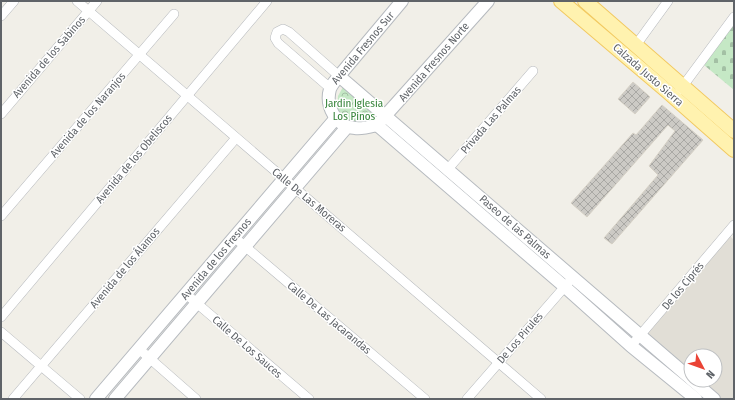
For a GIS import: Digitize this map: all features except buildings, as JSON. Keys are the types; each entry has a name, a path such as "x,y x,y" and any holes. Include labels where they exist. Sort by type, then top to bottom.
{"main road":[{"name":"Calzada Justo Sierra","path":"561,1 678,92 734,131"},
{"name":"Calzada Justo Sierra","path":"588,2 636,45 678,92 734,150"}],"street":[{"path":"1,16 14,1"},
{"name":"Calle De Las Moreras","path":"76,1 541,399"},
{"name":"Avenida de los Sabinos","path":"1,114 98,1"},
{"name":"Avenida de los Obeliscos","path":"1,317 267,1"},
{"name":"Avenida Fresnos Sur","path":"336,118 330,109 330,88 402,1"},
{"name":"Avenida Fresnos Norte","path":"377,126 488,1"},
{"path":"636,45 668,1"},
{"name":"Avenida de los Naranjos","path":"1,216 174,14"},
{"path":"678,92 734,17"},
{"path":"330,88 278,43 275,38 277,32 283,29 289,32 339,76"},
{"name":"Privada Las Palmas","path":"448,169 533,71"},
{"name":"Paseo de las Palmas","path":"339,76 683,373"},
{"path":"336,118 347,127 365,128 377,126"},
{"name":"Avenida de los Fresnos","path":"96,399 336,118"},
{"name":"Paseo de las Palmas","path":"377,126 565,286 632,346 696,399"},
{"name":"Avenida de los Fresnos","path":"115,399 347,127"},
{"name":"Avenida de los Álamos","path":"13,399 236,138"},
{"name":"De los Ciprés","path":"632,346 734,225"},
{"name":"Calle De Las Jacarandas","path":"234,237 424,399"},
{"name":"De Los Pirules","path":"467,399 573,277"},
{"name":"Calle De Los Sauces","path":"186,294 309,399"},
{"path":"1,332 80,399"},
{"path":"139,349 196,399"},
{"name":"Paseo de las Palmas","path":"701,388 714,399"}],"shaded area":[{"path":"729,235 734,240 734,399 715,399 702,388 723,388 723,348 683,348 683,371 642,335"}],"green space":[{"path":"734,24 734,90 704,65"},
{"name":"Jardin Iglesia Los Pinos","path":"343,87 376,114 368,123 351,121 344,117 337,109 338,96"}]}
